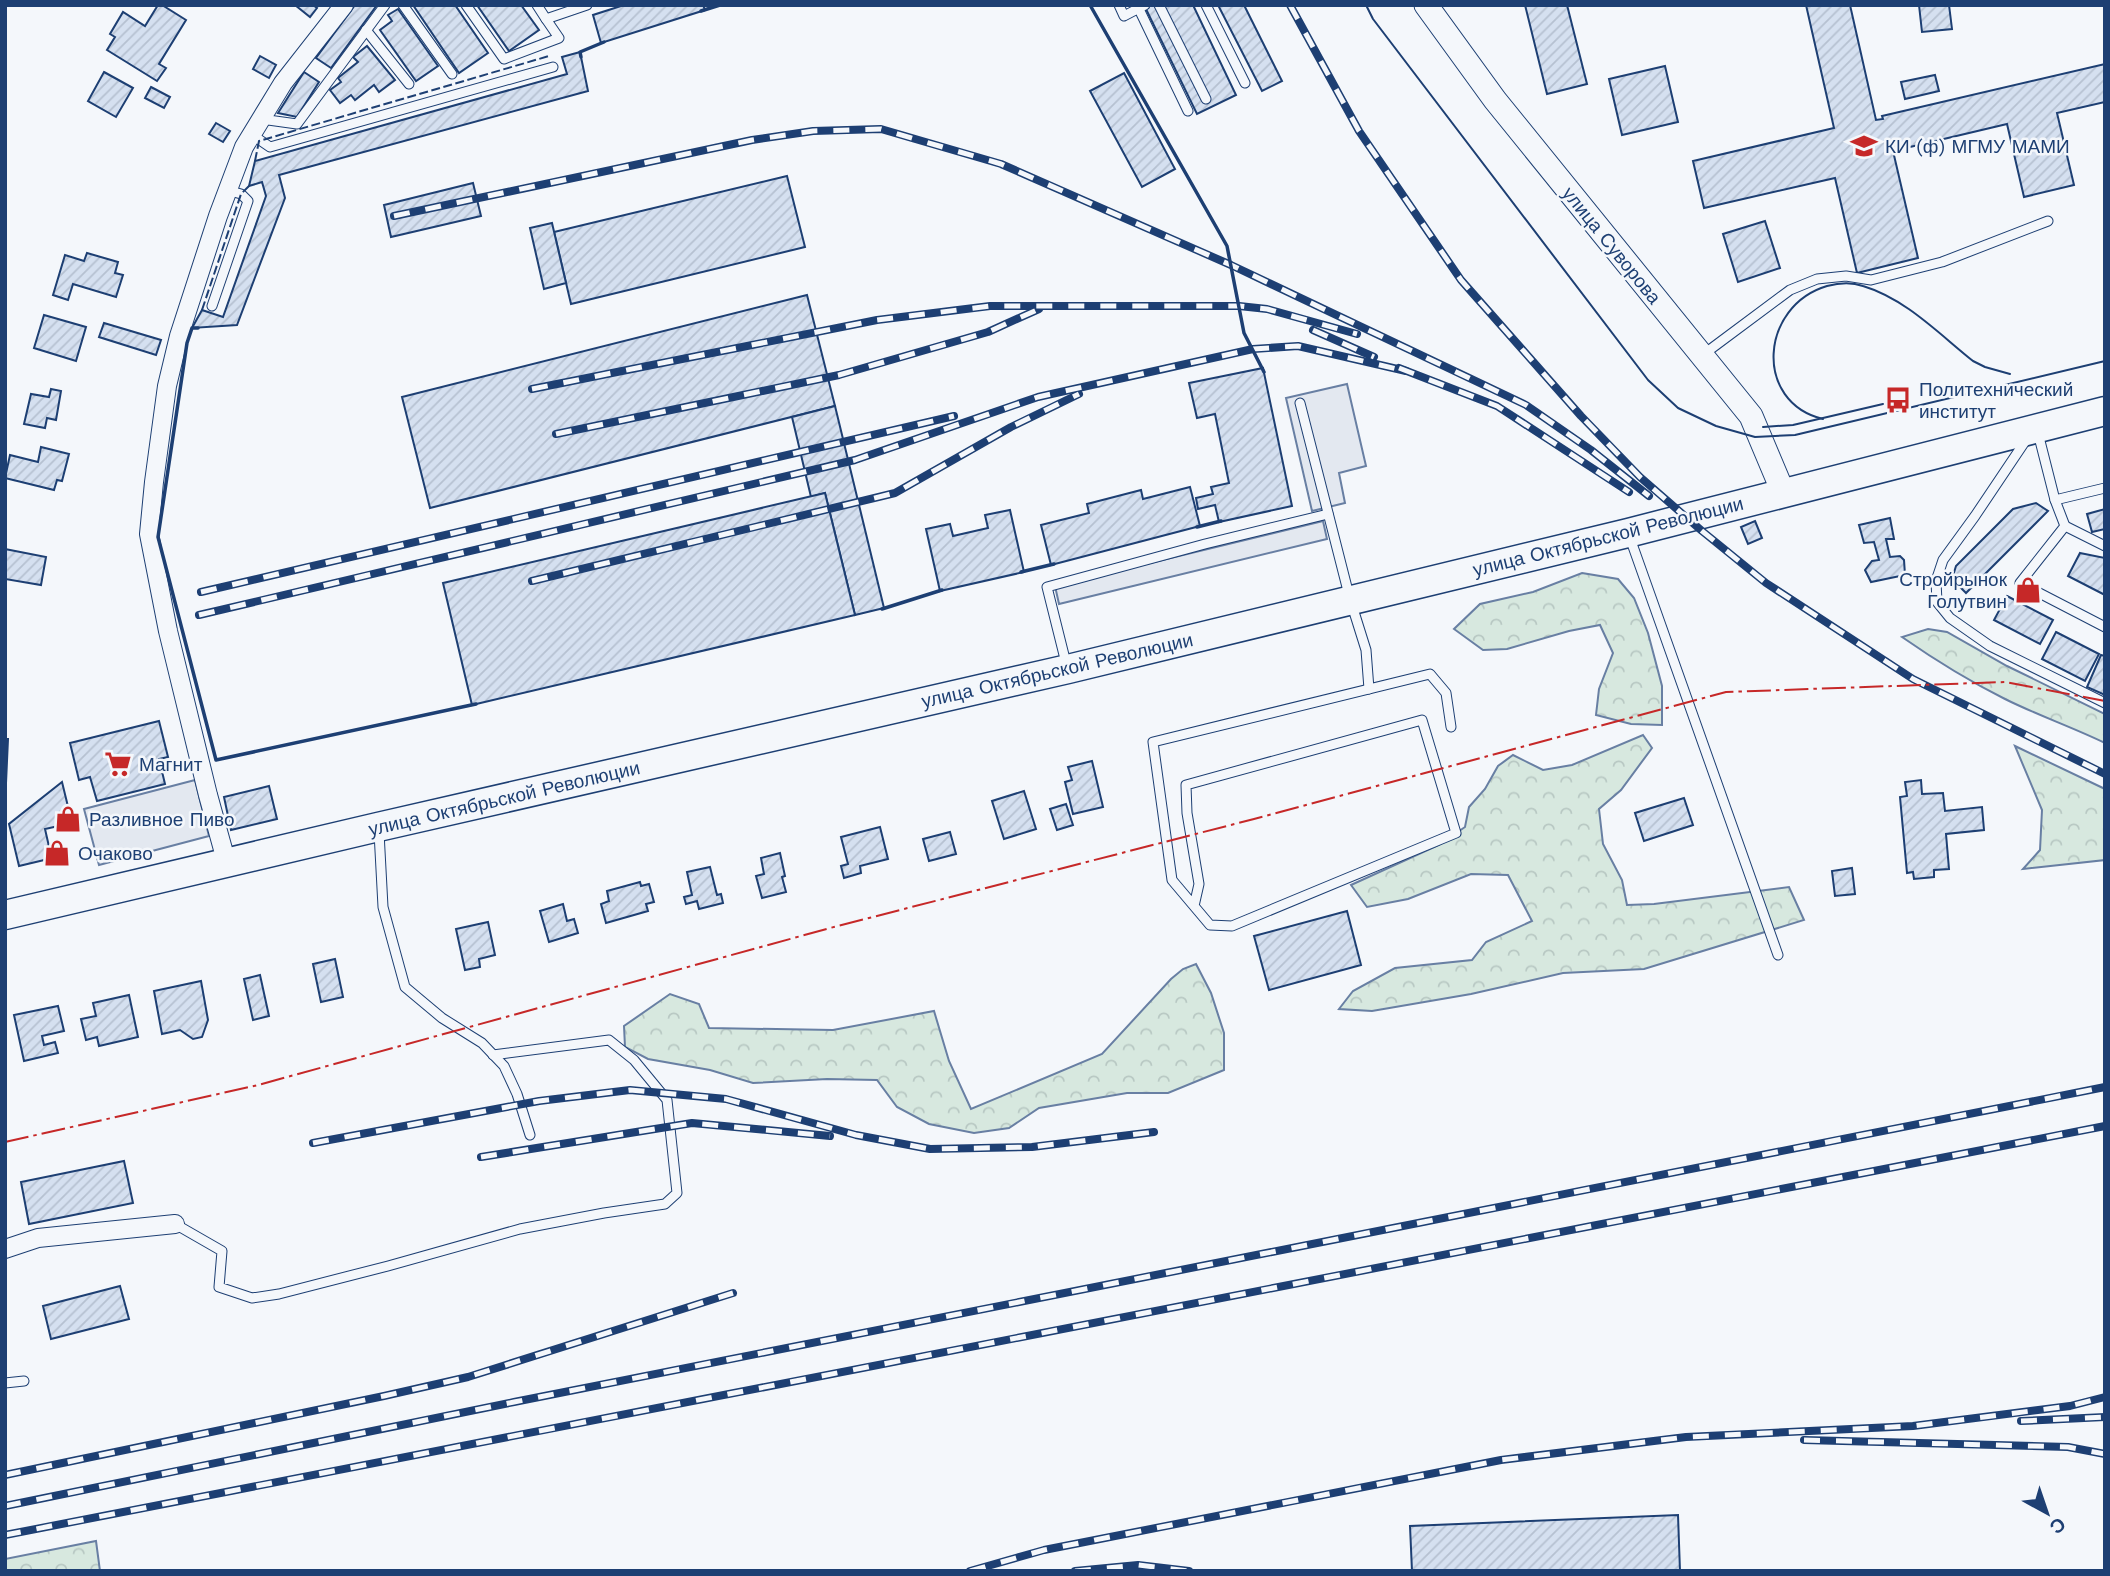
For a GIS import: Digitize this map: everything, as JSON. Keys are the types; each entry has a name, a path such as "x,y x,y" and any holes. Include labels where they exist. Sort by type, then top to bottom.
{"main road":[{"name":"улица Октябрьской Революции","path":"5,915 1068,669 1628,533 2105,411"}],"street":[{"path":"227,864 168,631 149,534 160,440 179,336 244,147 283,83 344,5"},
{"name":"улица Суворова","path":"1426,5 1495,100 1751,416 1783,492"},
{"path":"5,1249 38,1238 175,1224"}],"lane":[{"path":"256,126 297,124 385,5"},
{"path":"403,5 452,74"},
{"path":"466,5 504,59 559,38 537,5"},
{"path":"546,19 587,5"},
{"path":"1119,5 1124,16 1145,5"},
{"path":"1137,5 1188,111"},
{"path":"1158,5 1206,99"},
{"path":"1206,5 1245,83"},
{"path":"366,30 409,84"},
{"path":"256,126 270,147 553,67"},
{"path":"212,306 248,201 241,194 228,190"},
{"path":"1703,355 1790,290 1817,279 1846,276 1871,280 1942,262 2048,221"},
{"path":"1300,403 1350,599 1367,650 1369,689"},
{"path":"2037,428 2055,500 2065,526 2105,546"},
{"path":"2037,428 2020,447 1943,560 1936,581 1937,602 1950,618 1990,646 2105,703"},
{"path":"2055,500 2105,488"},
{"path":"1068,669 1047,587 1328,514"},
{"path":"2065,526 2021,583 2105,627"},
{"path":"1628,533 1778,955"},
{"path":"1194,906 1199,884 1187,813 1186,785 1422,720 1456,833 1232,926 1210,925 1172,880 1153,742 1430,674 1446,693 1451,727"},
{"path":"378,827 383,907 405,987 442,1018 482,1043 504,1066 517,1094 530,1135"},
{"path":"175,1224 222,1251 219,1287 252,1298 279,1294 361,1273 520,1229 665,1204 677,1193 667,1100 634,1060 609,1040 493,1055"},
{"path":"5,1383 23,1381"}],"green space":[{"path":"1582,573 1618,579 1634,598 1648,633 1662,686 1662,725 1631,724 1596,715 1599,689 1613,653 1600,625 1507,649 1483,650 1454,629 1480,604 1533,592"},
{"path":"1928,629 1947,632 2007,666 2105,714 2105,743 1992,692 1902,637"},
{"path":"1643,735 1652,748 1621,790 1599,809 1603,844 1622,880 1627,905 1789,887 1804,920 1644,969 1563,973 1471,994 1372,1011 1339,1009 1353,991 1395,968 1472,960 1486,942 1532,921 1508,875 1471,874 1408,899 1367,907 1351,885 1439,845 1465,827 1469,807 1485,789 1498,766 1513,755 1543,770 1572,765"},
{"path":"2015,746 2105,789 2105,860 2023,869 2040,850 2042,810"},
{"path":"1196,964 1211,993 1224,1033 1224,1070 1168,1093 1127,1093 1039,1108 1009,1128 974,1133 929,1124 897,1107 877,1080 827,1079 753,1083 710,1070 648,1059 625,1047 624,1026 670,994 699,1004 709,1028 833,1030 934,1011 949,1061 971,1109 1102,1054 1171,979 1183,969"},
{"path":"96,1541 100,1571 5,1571 5,1559"}],"shaded area":[{"path":"1347,384 1366,466 1339,473 1345,503 1312,511 1286,398"},
{"path":"1323,521 1327,539 1059,604 1055,586"},
{"path":"195,780 209,836 99,865 84,809"}],"building":[{"path":"158,5 186,20 159,64 166,68 157,81 107,50 115,37 110,34 123,12 145,26"},
{"path":"295,5 313,5 317,8 310,17"},
{"path":"355,5 377,5 331,68 316,58"},
{"path":"413,5 455,5 488,53 459,73"},
{"path":"477,5 521,5 539,30 509,51"},
{"path":"624,5 703,5 705,10 601,43 593,15"},
{"path":"1144,5 1193,5 1236,95 1197,114"},
{"path":"1218,5 1244,5 1282,81 1262,91"},
{"path":"1525,5 1567,5 1587,84 1547,94"},
{"path":"1806,5 1850,5 1876,120 1883,119 1882,116 2105,64 2105,102 2057,113 2074,185 2024,197 2007,124 1893,151 1918,258 1857,273 1835,178 1704,208 1693,161 1834,128"},
{"path":"1919,5 1949,5 1952,29 1922,32"},
{"path":"398,9 438,66 416,81 380,30 392,21 388,15"},
{"path":"367,46 395,80 379,92 374,85 355,100 351,95 340,103 330,90 341,82 338,78 358,62 353,57"},
{"path":"580,52 588,91 279,175 285,198 237,325 192,328 202,310 223,317 266,196 262,182 249,186 255,161 567,74 562,57"},
{"path":"260,56 276,65 269,78 253,69"},
{"path":"1665,66 1678,122 1622,135 1609,79"},
{"path":"104,72 133,88 116,117 88,101"},
{"path":"304,72 319,82 297,117 278,113"},
{"path":"1124,73 1175,169 1142,187 1090,91"},
{"path":"1935,75 1939,91 1905,99 1901,82"},
{"path":"151,87 170,97 164,108 145,98"},
{"path":"216,123 230,131 223,142 209,134"},
{"path":"787,176 805,247 571,304 554,232"},
{"path":"473,183 481,216 391,237 384,205"},
{"path":"1765,221 1780,268 1738,282 1723,234"},
{"path":"552,223 566,283 544,289 530,228"},
{"path":"87,253 118,262 115,273 123,275 116,297 73,284 68,300 53,295 65,255 84,261"},
{"path":"807,295 835,406 430,508 402,397"},
{"path":"44,315 86,327 76,361 34,348"},
{"path":"104,323 161,340 156,355 99,337"},
{"path":"1263,368 1292,506 1219,522 1215,505 1198,509 1196,498 1213,494 1211,487 1229,483 1215,414 1197,418 1189,383"},
{"path":"51,389 61,391 56,420 47,418 45,428 24,424 31,394 49,397"},
{"path":"835,406 884,608 855,615 825,493 811,497 792,417"},
{"path":"41,447 69,454 62,481 57,480 54,490 5,478 10,455 38,462"},
{"path":"1190,487 1200,526 1051,565 1041,525 1089,513 1087,504 1141,490 1143,499"},
{"path":"825,493 855,615 472,705 443,583"},
{"path":"2036,503 2048,511 1966,593 1952,579 1956,566 2013,509"},
{"path":"2105,509 2105,529 2092,532 2087,514"},
{"path":"1010,510 1024,572 940,591 926,529 950,524 953,536 988,528 985,515"},
{"path":"1890,518 1894,539 1886,539 1890,557 1900,556 1904,560 1905,575 1871,582 1865,570 1872,561 1879,560 1874,542 1864,543 1859,525"},
{"path":"1755,521 1762,538 1748,544 1741,527"},
{"path":"5,549 46,557 41,585 5,579"},
{"path":"2080,553 2105,558 2105,595 2068,576"},
{"path":"2007,596 2053,620 2040,644 1994,620"},
{"path":"2056,632 2099,654 2085,681 2042,659"},
{"path":"2101,655 2105,656 2105,695 2087,687"},
{"name":"Магнит","path":"159,721 168,757 159,759 165,784 97,801 90,777 79,780 70,743"},
{"path":"5,739 8,739 6,783 5,783"},
{"path":"1092,761 1103,807 1073,814 1065,782 1072,780 1068,767"},
{"path":"1921,780 1922,794 1943,793 1945,811 1982,807 1984,830 1946,834 1949,869 1934,870 1934,877 1914,879 1913,872 1907,873 1900,797 1907,796 1905,782"},
{"path":"62,782 72,823 45,829 50,851 59,849 61,856 19,866 9,824"},
{"path":"269,786 277,819 231,830 224,797"},
{"path":"1024,791 1036,829 1004,839 992,801"},
{"path":"1684,798 1693,825 1644,841 1635,813"},
{"path":"1066,804 1073,825 1057,830 1050,809"},
{"path":"880,827 888,859 860,866 861,873 844,878 841,866 848,864 841,837"},
{"path":"950,832 956,854 929,861 923,839"},
{"path":"780,853 786,892 762,898 756,876 764,874 761,858"},
{"path":"710,867 717,895 721,894 723,903 699,909 697,901 686,904 684,897 692,895 687,872"},
{"path":"1852,868 1855,894 1835,896 1832,871"},
{"path":"640,882 641,886 649,884 654,902 646,904 648,911 606,923 601,904 609,901 607,891"},
{"path":"563,904 567,921 574,919 578,933 549,942 540,911"},
{"path":"1347,911 1361,965 1269,990 1254,936"},
{"path":"488,922 495,955 479,959 480,967 465,970 456,929"},
{"path":"335,959 343,997 321,1002 313,964"},
{"path":"260,975 269,1016 253,1020 244,979"},
{"path":"201,981 208,1020 202,1037 193,1039 180,1030 162,1034 154,991"},
{"path":"129,995 138,1037 99,1046 97,1037 86,1040 81,1019 96,1016 93,1003"},
{"path":"58,1006 64,1031 42,1036 44,1045 55,1042 58,1053 24,1061 14,1015"},
{"path":"124,1161 133,1203 29,1224 21,1182"},
{"path":"120,1286 129,1319 51,1339 43,1306"},
{"path":"1678,1515 1680,1571 1412,1571 1410,1526"}],"tram line":[{"path":"1366,5 1373,19 1648,380 1678,408 1716,426 1755,437 1795,435 2105,361"},
{"path":"1823,419 1800,409 1785,394 1776,375 1774,354 1778,332 1788,313 1805,297 1831,285 1854,284 1894,299 1973,361 2010,374"},
{"path":"1763,427 1793,425 1883,404"}],"railway":[{"path":"1290,5 1359,131 1461,280 1581,416 1640,477 1766,583 1913,679 2105,774"},
{"path":"394,216 752,140 813,131 881,129 1001,164 1231,265 1526,405 1591,450 1649,496"},
{"path":"532,389 877,320 990,306 1239,306 1267,309 1357,334"},
{"path":"556,434 839,375 988,332 1039,309"},
{"path":"1313,330 1374,357"},
{"path":"199,615 855,460 1038,397 1253,349 1298,346 1406,371"},
{"path":"1399,368 1497,406 1629,492"},
{"path":"532,581 895,493 1011,427 1079,394"},
{"path":"201,592 954,416"},
{"path":"5,1506 514,1402 2105,1087"},
{"path":"313,1143 539,1101 630,1090 726,1099 856,1135 930,1149 1032,1147 1154,1132"},
{"path":"481,1157 692,1123 830,1136"},
{"path":"5,1535 2105,1126"},
{"path":"5,1475 468,1377 733,1293"},
{"path":"970,1571 1044,1550 1501,1460 1686,1437 1913,1426 2070,1406 2105,1397"},
{"path":"2021,1421 2105,1417"},
{"path":"1804,1440 2068,1447 2105,1454"},
{"path":"1075,1571 1138,1565 1189,1571"}],"fence":[{"path":"255,161 259,141 549,56"},
{"path":"202,310 241,194 249,186"}],"wall":[{"path":"701,11 720,5"},
{"path":"1090,5 1227,246 1244,333 1264,372"},
{"path":"581,57 580,52 604,42"},
{"path":"198,328 192,328 187,343 158,537 216,760 476,704"},
{"path":"1197,527 1221,521"},
{"path":"1021,572 1054,564"},
{"path":"882,609 942,590"}],"power":[{"path":"5,1142 258,1085 830,928 1254,819 1726,692 2005,682 2105,701"}],"place":[{"name":"КИ (ф) МГМУ МАМИ","path":"1864,146"},
{"name":"Политехнический институт","path":"1898,400"},
{"name":"Стройрынок Голутвин","path":"2028,590"},
{"name":"Магнит","path":"118,764"},
{"name":"Разливное Пиво","path":"68,819"},
{"name":"Очаково","path":"57,853"}]}
